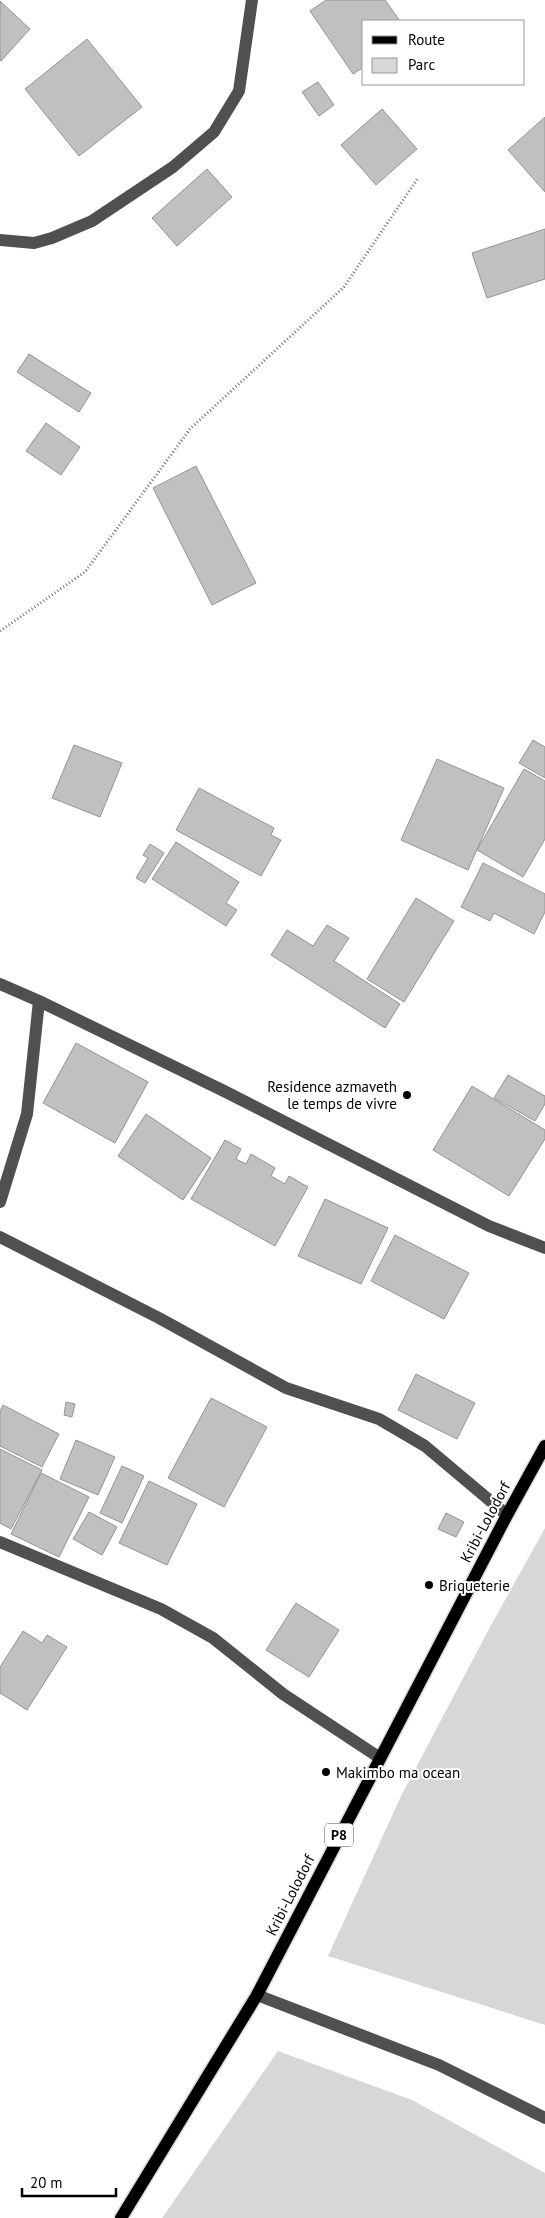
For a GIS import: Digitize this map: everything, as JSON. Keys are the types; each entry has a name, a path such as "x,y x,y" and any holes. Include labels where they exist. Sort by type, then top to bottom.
{"main road":[{"name":"Kribi-Lolodorf","path":"121,2218 257,1994 507,1515 545,1446"}],"street":[{"path":"0,240 34,243 52,238 92,221 173,167 214,132 239,91 252,0"},
{"path":"0,984 224,1091 489,1226 545,1248"},
{"path":"0,1202 27,1114 39,1001"},
{"path":"0,1237 159,1318 286,1388 379,1419 425,1446 507,1515"},
{"path":"0,1542 162,1609 213,1638 283,1694 380,1758"},
{"path":"257,1994 439,2065 545,2118"}],"path":[{"path":"0,631 85,572 190,429 344,287 418,178"}],"green space":[{"path":"545,1528 545,2025 328,1956 401,1796 490,1627"},
{"path":"278,2051 412,2100 545,2173 545,2218 162,2218"}],"building":[{"path":"326,0 385,0 399,20 362,20 362,68 353,74 310,11"},
{"path":"0,1 30,29 1,61 0,60"},
{"path":"87,39 142,107 79,156 25,89"},
{"path":"318,82 334,105 319,116 302,92"},
{"path":"382,109 417,149 376,185 341,145"},
{"path":"545,117 545,192 508,150"},
{"path":"207,169 232,197 177,246 152,218"},
{"path":"545,229 545,279 487,298 472,253"},
{"path":"29,354 91,393 79,412 17,372"},
{"path":"46,423 80,447 61,475 26,451"},
{"path":"196,466 256,583 212,605 153,488"},
{"path":"533,740 545,747 545,778 519,763"},
{"path":"74,745 122,763 100,817 52,798"},
{"path":"437,759 504,788 468,870 401,840"},
{"path":"524,769 545,781 545,839 523,877 477,850"},
{"path":"199,788 274,828 271,835 281,840 261,876 176,830"},
{"path":"176,842 239,882 226,903 237,910 226,926 152,879"},
{"path":"150,844 164,853 145,883 136,878 148,858 143,855"},
{"path":"483,863 545,894 545,912 534,934 494,913 490,921 461,907"},
{"path":"416,898 454,921 404,1002 367,979"},
{"path":"327,925 349,938 334,961 400,1004 385,1028 271,955 287,930 313,946"},
{"path":"76,1043 148,1082 115,1143 43,1103"},
{"path":"508,1075 545,1096 545,1104 535,1121 494,1098"},
{"path":"472,1086 545,1130 545,1139 509,1196 433,1150"},
{"path":"146,1114 211,1158 183,1200 118,1156"},
{"path":"225,1140 241,1149 236,1159 246,1164 251,1154 275,1168 271,1176 285,1184 289,1176 308,1187 275,1246 191,1199"},
{"path":"325,1199 388,1228 361,1284 298,1256"},
{"path":"395,1235 469,1273 444,1319 371,1281"},
{"path":"416,1374 475,1403 457,1439 398,1410"},
{"path":"211,1398 267,1427 224,1507 168,1478"},
{"path":"66,1402 75,1404 72,1417 64,1415"},
{"path":"3,1405 59,1434 42,1467 0,1446 0,1411"},
{"path":"76,1440 115,1457 98,1495 60,1479"},
{"path":"0,1449 42,1470 11,1529 0,1523"},
{"path":"122,1466 144,1476 122,1523 100,1513"},
{"path":"41,1473 89,1497 59,1557 11,1534"},
{"path":"149,1481 197,1504 167,1565 119,1543"},
{"path":"89,1512 117,1527 102,1555 73,1539"},
{"path":"446,1513 464,1522 456,1537 438,1529"},
{"path":"296,1603 339,1630 309,1677 266,1650"},
{"path":"23,1631 42,1643 47,1635 67,1647 27,1710 0,1693 0,1667"}],"place":[{"name":"Residence azmaveth le temps de vivre","path":"407,1095"},
{"name":"Briqueterie","path":"429,1585"},
{"name":"Makimbo ma ocean","path":"326,1772"}]}
